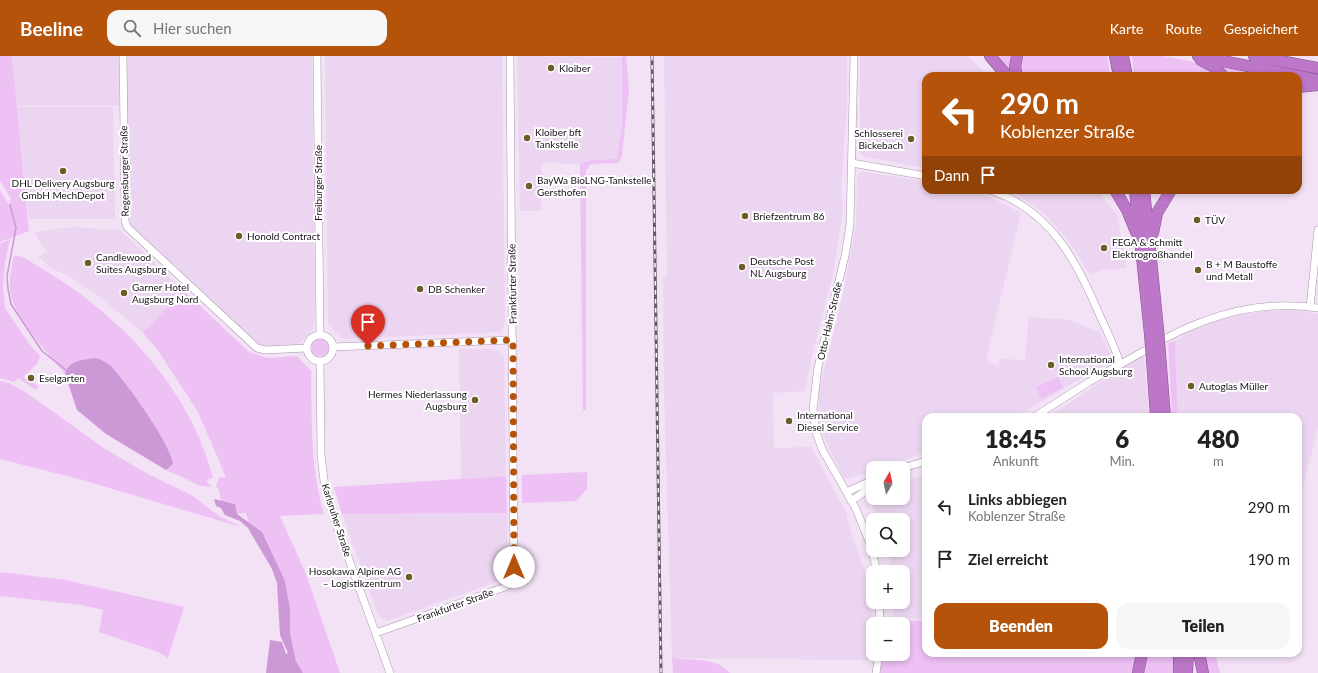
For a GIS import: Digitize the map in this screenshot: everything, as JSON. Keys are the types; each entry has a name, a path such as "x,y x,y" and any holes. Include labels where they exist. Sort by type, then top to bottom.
{"highway":[{"path":"990,56 1004,72"},
{"path":"1016,72 1015,67 1017,56"},
{"path":"1193,56 1214,67 1219,72"},
{"path":"1198,56 1278,72"},
{"path":"1254,56 1318,68"},
{"path":"1118,72 1119,57"},
{"path":"1119,57 1125,72"},
{"path":"1302,77 1318,80"},
{"path":"1302,87 1318,85"},
{"path":"1117,194 1127,210 1148,261"},
{"path":"1136,194 1148,261"},
{"path":"1144,194 1154,331 1152,355 1156,413"},
{"path":"1148,261 1154,227 1161,204 1168,194"},
{"path":"1152,355 1164,413"},
{"path":"1138,673 1141,657"},
{"path":"1179,657 1179,673"},
{"path":"1187,673 1188,657"},
{"path":"1200,657 1203,673"}],"street":[{"name":"Regensburger Straße","path":"123,56 124,194 125,221 127,227 257,348 265,350 307,348"},
{"name":"Freiburger Straße","path":"317,56 320,334"},
{"name":"Frankfurter Straße","path":"376,634 505,587 510,584 514,577 510,56"},
{"name":"Otto-Hahn-Straße","path":"854,56 851,212 847,244 818,367 813,409 816,432 822,449 847,492 866,534 875,565"},
{"path":"852,163 922,175"},
{"path":"997,194 1031,211 1046,225 1070,253 1089,289 1120,364"},
{"path":"1310,307 1318,230"},
{"path":"1166,338 1214,316 1243,309 1272,306 1318,308"},
{"path":"320,334 329,338 333,347 330,357 320,361 310,356 307,348 312,338 320,334"},
{"path":"333,347 513,340"},
{"path":"1040,413 1120,364 1152,355"},
{"name":"Karlsruher Straße","path":"320,361 321,455 324,481 335,521 390,673"},
{"path":"910,466 922,463"},
{"path":"847,492 866,483"},
{"path":"851,501 866,491"},
{"path":"876,673 877,661"}],"shaded area":[{"path":"0,56 12,56 29,231 0,242 0,191 9,205 11,198 0,181"},
{"path":"12,56 119,56 119,106 16,106"},
{"path":"126,56 312,56 315,320 312,331 301,342 294,345 267,346 256,343 129,223"},
{"path":"325,56 502,56 505,323 500,332 343,339 328,325"},
{"path":"517,56 622,57 622,125 617,159 592,160 580,164 542,163 541,211 520,211"},
{"path":"622,56 626,56 629,89 622,155 620,161 617,163 591,164 586,170 586,410 583,410 580,164 592,160 617,159 622,125"},
{"path":"664,56 847,56 847,105 841,189 843,210 833,274 812,355 805,391 773,393 774,448 811,447 846,512 848,523 865,573 866,609 873,609 872,617 866,617 866,660 672,658 664,389 663,277 667,276"},
{"path":"860,56 967,56 985,72 922,72 922,167 866,157 860,154"},
{"path":"993,56 1107,56 1109,72 1006,72"},
{"path":"1132,56 1163,56 1249,72 1134,72"},
{"path":"17,107 113,107 115,219 29,219"},
{"path":"861,171 922,181 922,194 981,194 1021,213 986,359 998,367 999,359 1025,360 1029,317 1069,320 1100,332 1110,354 1109,362 1022,413 922,413 922,453 901,461 866,461 866,473 848,479 844,478 823,435 819,412 819,391 841,304 856,225 857,177"},
{"path":"1016,194 1100,194 1117,214 1127,268 1101,270 1090,275 1071,244 1043,212"},
{"path":"71,227 120,230 183,290 143,333 100,297 69,276 51,268 39,257 47,251 39,241 35,232"},
{"path":"10,239 5,263 3,285 5,308 32,348 40,355 38,363 23,377 38,386 36,390 18,378 14,382 0,378 0,244"},
{"path":"14,255 25,258 85,297 133,340 151,360 182,404 195,428 205,452 213,478 206,480 211,487 201,486 166,470 172,464 161,437 146,412 110,366 66,370 65,374 58,366 32,333 17,310 12,299 10,280"},
{"path":"183,290 249,352 267,358 297,356 311,371 314,460 319,496 324,514 280,516 306,574 340,673 303,673 296,661 290,633 290,609 262,533 249,525 246,513 237,514 235,504 221,501 219,490 216,486 219,478 226,477 198,412 157,349 143,333"},
{"path":"1292,310 1318,314 1318,428 1302,490 1302,413 1178,413 1175,341 1192,330 1219,320 1262,311"},
{"path":"316,338 324,338 329,343 327,354 324,356 316,356 311,351 311,343"},
{"path":"1175,341 1178,413 1172,413 1168,343"},
{"path":"459,349 496,349 504,356 506,476 461,479"},
{"path":"1144,355 1149,413 1054,413 1126,365"},
{"path":"95,358 111,366 127,385 165,442 173,464 166,470 106,434 77,410 65,374 67,369 73,363"},
{"path":"1058,377 1063,388 1041,399 1036,387"},
{"path":"0,381 9,383 27,393 102,447 146,473 193,496 219,516 241,527 79,479 0,459"},
{"path":"587,472 587,489 576,501 522,503 522,475"},
{"path":"922,475 922,619 893,617 893,609 910,609 910,565 891,565 889,557 910,557 910,513 875,513 872,505 910,505 910,479"},
{"path":"506,476 507,513 342,514 334,487"},
{"path":"214,499 235,504 237,514 262,532 285,581 290,609 290,633 296,661 303,673 266,673 270,640 282,642 286,654 288,653 280,635 277,583 272,569 248,528 240,521 225,515 221,508 216,506"},
{"name":"Hosokawa Alpine AG – Logistikzentrum","path":"507,513 508,571 504,579 387,621 381,618 378,614 342,514"},
{"path":"0,572 66,580 184,607 168,658 158,652 99,632 103,610 82,605 0,596"},
{"path":"910,621 922,621 922,657 1138,657 1134,673 880,673 881,661 910,661"},
{"path":"1146,657 1174,657 1176,673 1144,673"},
{"path":"1202,657 1216,657 1220,673 1206,673"},
{"path":"672,658 719,664 730,673 673,673"}],"waterway":[{"path":"10,205 16,228 7,276 11,304 42,351 66,370"}],"railway":[{"path":"652,56 661,673"}],"place":[{"name":"Kloiber","path":"551,68"},
{"name":"Kloiber bft Tankstelle","path":"527,138"},
{"name":"Schlosserei Bickebach","path":"911,139"},
{"name":"DHL Delivery Augsburg GmbH MechDepot","path":"63,171"},
{"name":"BayWa BioLNG-Tankstelle Gersthofen","path":"529,186"},
{"name":"Briefzentrum 86","path":"745,216"},
{"name":"TÜV","path":"1197,220"},
{"name":"Honold Contract","path":"239,236"},
{"name":"FEGA & Schmitt Elektrogroßhandel","path":"1104,248"},
{"name":"Candlewood Suites Augsburg","path":"88,263"},
{"name":"Deutsche Post NL Augsburg","path":"742,267"},
{"name":"B + M Baustoffe und Metall","path":"1198,270"},
{"name":"DB Schenker","path":"420,289"},
{"name":"Garner Hotel Augsburg Nord","path":"124,293"},
{"name":"International School Augsburg","path":"1051,365"},
{"name":"Eselgarten","path":"31,378"},
{"name":"Autoglas Müller","path":"1191,386"},
{"name":"Hermes Niederlassung Augsburg","path":"475,400"},
{"name":"International Diesel Service","path":"789,421"},
{"name":"Hosokawa Alpine AG – Logistikzentrum","path":"409,577"}],"route":[{"path":"368,346 513,340 514,567"}]}
